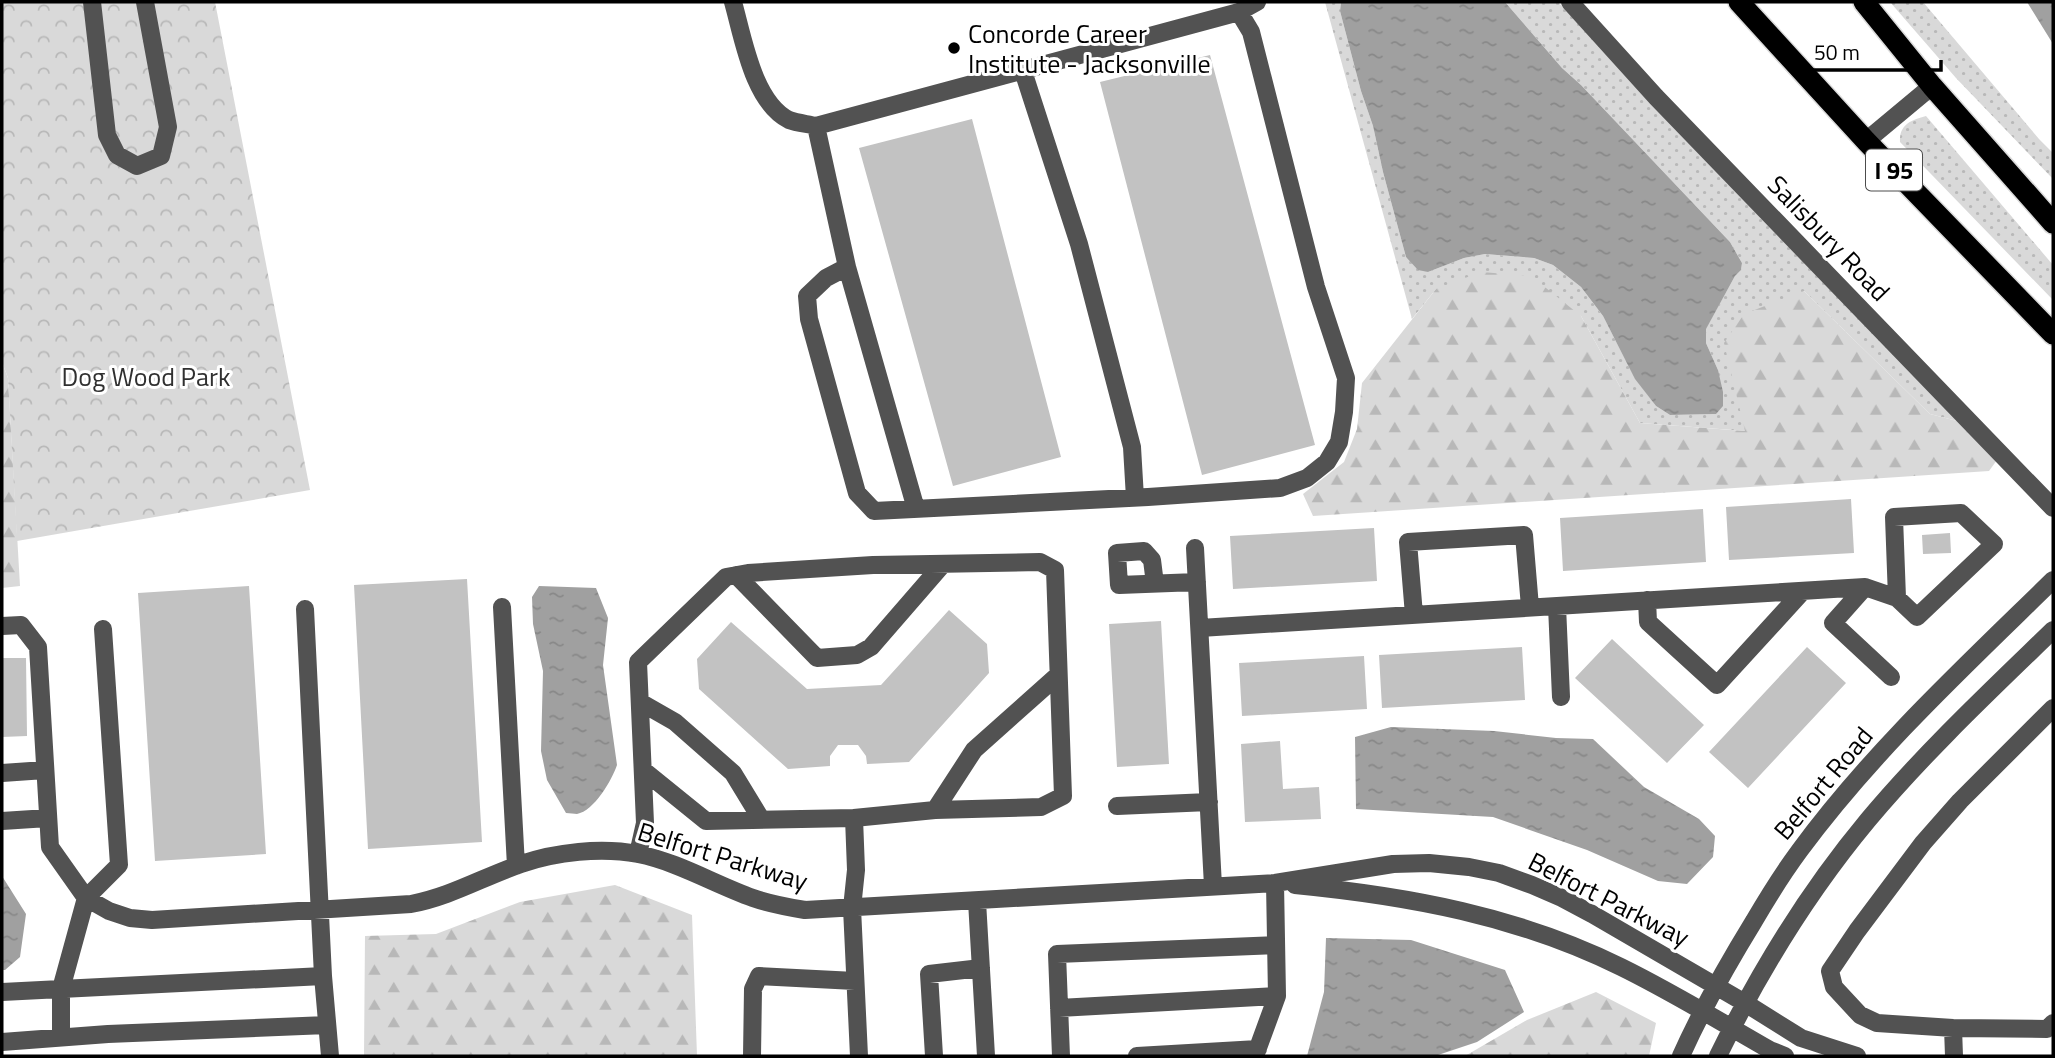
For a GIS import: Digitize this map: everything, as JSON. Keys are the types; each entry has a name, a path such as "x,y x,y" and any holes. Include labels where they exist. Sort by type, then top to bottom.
{"highway":[{"name":"I 95","path":"1739,2 1866,141 2053,334"},
{"path":"1864,2 1932,86 2053,223"}],"street":[{"path":"92,2 107,135 117,155 137,166 161,156 168,127 145,2"},
{"path":"733,2 750,63 768,104 790,120 816,126 1239,12 1257,2"},
{"name":"Salisbury Road","path":"1570,2 1656,97 2053,508"},
{"path":"847,267 826,278 807,296 809,319 857,493 874,511 1280,488 1307,478 1327,462 1339,442 1345,412 1346,378 1316,287 1251,32 1239,12"},
{"path":"1023,71 1079,243 1132,447 1135,498"},
{"path":"1866,141 1932,86"},
{"path":"816,126 847,267 916,509"},
{"path":"1200,628 1865,587 1897,598 1917,617 1994,544 1961,513 1894,517 1897,598"},
{"path":"1414,615 1408,542 1421,541 1524,535 1530,607"},
{"path":"1195,548 1213,887"},
{"path":"638,854 645,823 638,662 726,577 873,565 1040,562 1055,570 1063,796 1041,807 935,810 854,818 706,821 643,770"},
{"path":"736,575 817,658 857,655 871,647 943,564"},
{"name":"Belfort Road","path":"1681,1056 1715,985 1777,882 1799,851 1842,797 1928,703 2053,580"},
{"path":"1155,584 1197,582"},
{"path":"1865,587 1833,623 1891,677"},
{"path":"1647,600 1648,622 1717,685 1802,591"},
{"path":"1557,606 1561,697"},
{"path":"502,607 516,866"},
{"path":"305,609 323,976 330,1056"},
{"path":"2,626 20,625 38,647 50,847 86,898"},
{"path":"61,1037 61,989 86,898 118,866 103,629"},
{"path":"1718,1056 1780,941 1868,820 1954,727 2053,630"},
{"path":"935,810 974,750 1057,676"},
{"path":"640,702 675,722 733,773 761,819"},
{"path":"2053,708 1932,833 1830,971 1834,987 1860,1015 1877,1023 1954,1028 2047,1029 2053,1023"},
{"path":"2,772 46,770"},
{"path":"1117,806 1209,802"},
{"path":"2,821 48,818"},
{"path":"854,818 856,870 852,908 859,1056"},
{"name":"Belfort Parkway","path":"86,898 109,911 130,918 152,920 401,905 435,899 516,866 577,853 613,852 638,854 669,863 752,898 805,910 1275,883 1393,864 1429,863 1499,873 1532,885 1582,908 1801,1038 1857,1056"},
{"path":"1137,1056 1256,1053 1277,996 1275,883"},
{"name":"Belfort Parkway","path":"1275,883 1387,895 1488,916 1553,938 1620,966 1770,1051 1785,1056"},
{"path":"977,901 986,1056"},
{"path":"1061,1056 1057,954 1276,945"},
{"path":"934,1056 929,974 981,968"},
{"path":"2,992 323,976"},
{"path":"752,1056 753,989 759,976 855,981"},
{"path":"1059,1009 1277,996"},
{"path":"2,1042 327,1025"},
{"path":"1954,1028 1954,1056"}],"green space":[{"name":"Dog Wood Park","path":"2,2 215,2 310,490 17,541 8,378 2,362"},
{"path":"1325,2 1341,2 1340,11 1406,257 1428,272 1464,258 1485,254 1534,258 1553,265 1581,287 1603,316 1635,378 1656,406 1670,415 1716,414 1718,370 1706,343 1706,328 1741,270 1742,263 1730,242 1562,68 1505,2 1558,2 1714,168 1961,422 1930,414 1804,291 1746,431 1640,423 1581,316 1436,289 1412,319"},
{"path":"1890,2 1923,2 2053,153 2053,179 1956,78"},
{"path":"1926,116 2053,265 2053,300 1900,142 1904,127 1911,121"},
{"path":"1481,272 1531,276 1581,316 1640,423 1745,431 1724,343 1744,314 1804,291 1930,414 1961,422 1997,460 1989,471 1313,516 1303,494 1344,462 1357,429 1362,383 1436,289"},
{"path":"2,362 8,378 20,586 2,588"},
{"path":"615,885 692,915 697,1056 364,1056 365,936 436,934 520,902"},
{"path":"1596,992 1656,1023 1649,1056 1465,1056 1527,1020"}],"water":[{"path":"1341,2 1505,2 1562,68 1730,242 1742,263 1741,270 1706,329 1706,343 1718,370 1723,392 1723,406 1716,414 1670,415 1656,406 1635,379 1603,316 1581,287 1553,265 1534,258 1485,254 1464,258 1428,272 1418,270 1406,257 1340,11"},
{"path":"2027,2 2053,2 2053,44"},
{"path":"539,586 596,588 608,618 603,665 617,765 596,801 577,814 566,813 547,780 541,751 543,671 533,624 532,597"},
{"path":"1391,727 1494,731 1593,739 1644,787 1699,819 1715,836 1713,857 1687,884 1658,881 1587,850 1493,817 1356,809 1355,737"},
{"path":"2,876 26,914 20,957 5,970 2,970"},
{"path":"1326,938 1411,940 1505,970 1524,1012 1477,1042 1435,1056 1307,1056 1324,992"}],"building":[{"path":"1210,55 1315,445 1202,475 1100,82"},
{"path":"972,119 1061,457 953,486 859,148"},
{"path":"1851,499 1854,553 1729,560 1726,507"},
{"path":"1703,509 1706,562 1563,571 1560,518"},
{"path":"1374,528 1377,581 1233,589 1230,536"},
{"path":"1950,533 1951,553 1923,554 1922,535"},
{"path":"467,579 482,842 368,849 354,585"},
{"path":"249,586 266,854 155,861 138,593"},
{"path":"949,610 987,644 989,673 909,762 867,764 866,756 858,745 838,745 830,756 830,766 788,769 699,689 697,659 731,622 807,689 881,685"},
{"path":"1161,621 1169,764 1117,767 1109,624"},
{"path":"1612,639 1704,725 1667,763 1575,678"},
{"path":"1522,647 1525,700 1382,708 1379,655"},
{"path":"1807,647 1846,683 1748,788 1709,752"},
{"path":"1364,656 1367,709 1242,716 1239,663"},
{"path":"2,658 26,658 27,736 2,737"},
{"path":"1280,741 1283,789 1319,787 1321,819 1245,822 1241,744"}],"place":[{"name":"Concorde Career Institute - Jacksonville","path":"954,48"}]}
